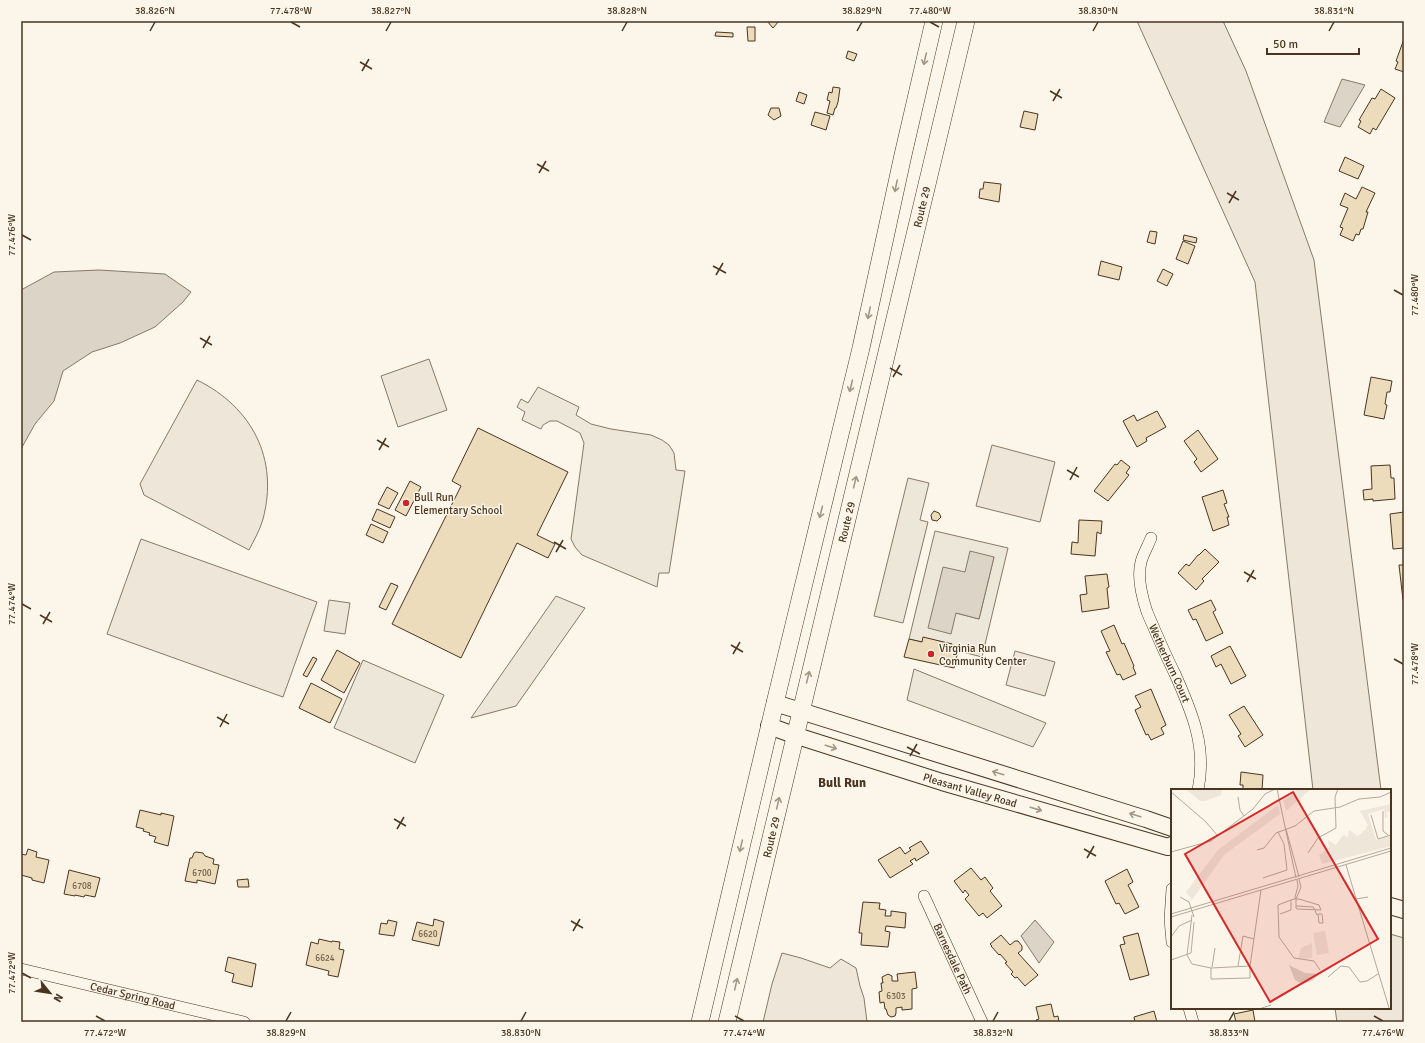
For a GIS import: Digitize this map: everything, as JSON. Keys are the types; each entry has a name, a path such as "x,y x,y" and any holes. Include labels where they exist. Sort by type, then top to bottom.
{"main road":[{"path":"700,1022 774,703 861,348 934,21"},
{"name":"Route 29","path":"727,1022 794,735 966,21"},
{"path":"774,703 1138,816 1171,828"},
{"name":"Pleasant Valley Road","path":"769,726 942,782 1168,846 1171,845"},
{"path":"1391,906 1404,910"}],"street":[{"name":"Wetherburn Court","path":"1151,538 1141,561 1139,570 1143,598 1147,612 1192,712 1198,732 1201,751 1200,783 1198,789"},
{"name":"Barnesdale Path","path":"924,896 982,1022"},
{"path":"1171,904 1171,930"},
{"name":"Cedar Spring Road","path":"21,969 244,1022"},
{"path":"1189,1009 1193,1022"}],"shaded area":[{"path":"1137,21 1223,21 1246,71 1314,260 1381,789 1313,789 1255,282"},
{"path":"1342,79 1365,85 1340,127 1324,122"},
{"path":"99,270 165,274 191,292 183,302 155,327 120,343 92,352 63,371 54,401 35,424 21,449 21,290 54,272"},
{"path":"429,359 447,410 398,427 381,376"},
{"path":"197,380 216,391 233,405 246,420 257,437 264,456 267,476 267,497 262,523 249,550 144,495 140,484"},
{"path":"538,387 579,407 576,415 591,424 611,429 651,435 662,440 669,445 674,453 676,470 685,471 669,573 659,573 657,587 582,555 575,547 571,539 584,443 580,433 557,421 550,421 543,425 541,429 522,420 525,412 517,407 521,399 528,403"},
{"path":"992,445 1055,462 1040,522 976,506"},
{"path":"908,478 929,483 920,520 928,522 903,623 874,616"},
{"path":"935,531 1008,548 982,657 951,649 952,644 923,638 922,642 909,639","holes":["994,557 979,619 956,613"]},
{"path":"141,539 317,602 283,697 107,634"},
{"path":"970,551 994,557 979,619 956,613 951,634 928,628 943,567 965,572"},
{"path":"556,596 585,608 516,706 471,718"},
{"path":"329,600 350,603 345,634 324,631"},
{"path":"1015,651 1055,662 1045,696 1006,685"},
{"path":"363,660 444,695 415,763 334,728"},
{"path":"914,669 1046,723 1033,747 907,700"},
{"path":"1035,920 1054,942 1039,963 1021,936"},
{"path":"1391,934 1404,938 1404,1022 1337,1022 1335,1009 1391,1009"},
{"path":"782,953 830,968 841,959 856,968 864,998 867,1022 763,1022 772,984"}],"building":[{"path":"767,21 779,21 773,28"},
{"path":"747,27 755,27 755,41 748,41"},
{"path":"716,32 733,33 733,37 715,36"},
{"path":"1404,39 1404,72 1395,69 1398,62 1396,61"},
{"path":"848,51 857,54 854,61 846,58"},
{"path":"833,87 840,88 838,102 833,115 827,113 830,101 827,100 829,92 832,93"},
{"path":"1381,89 1395,98 1376,130 1373,128 1370,134 1358,127 1361,121 1359,120 1372,98 1375,99"},
{"path":"799,92 807,95 804,104 796,101"},
{"path":"771,108 779,108 781,116 774,120 768,115"},
{"path":"1024,111 1038,114 1035,130 1020,127"},
{"path":"815,112 830,116 826,130 811,125"},
{"path":"1345,157 1364,166 1358,179 1339,171"},
{"path":"984,182 1001,184 999,202 979,198 980,189 983,189"},
{"path":"1362,187 1375,193 1366,212 1368,212 1363,229 1361,229 1359,235 1356,234 1353,241 1340,235 1343,228 1340,227 1348,208 1340,205 1345,193 1356,199"},
{"path":"1150,231 1157,232 1155,244 1147,242"},
{"path":"1184,235 1197,238 1196,243 1183,240"},
{"path":"1183,241 1195,246 1188,264 1176,259"},
{"path":"1101,261 1122,267 1119,280 1098,275"},
{"path":"1163,269 1173,274 1167,286 1157,281"},
{"path":"1371,377 1392,381 1390,392 1387,392 1385,404 1387,405 1384,419 1364,415"},
{"path":"1157,411 1166,427 1146,438 1147,441 1137,447 1123,421 1134,415 1137,421"},
{"path":"478,428 568,472 537,535 555,544 548,558 517,543 461,658 392,624 461,486 452,481"},
{"path":"1198,430 1218,459 1201,472 1194,462 1197,459 1184,441"},
{"path":"1121,460 1130,467 1126,473 1129,475 1108,501 1094,491 1115,464 1117,465"},
{"path":"1390,465 1391,478 1394,478 1395,499 1373,501 1373,499 1364,500 1363,490 1372,489 1371,466"},
{"path":"410,481 421,487 406,516 395,510"},
{"path":"387,487 398,493 389,509 378,504"},
{"path":"1223,490 1227,503 1224,504 1229,517 1227,517 1229,525 1213,531 1202,497"},
{"path":"377,509 395,517 390,528 372,520"},
{"path":"934,511 939,513 941,517 937,521 932,520 931,515"},
{"path":"1404,512 1404,548 1393,549 1390,514"},
{"path":"1079,520 1102,521 1101,534 1097,532 1095,556 1071,554 1072,542 1078,543"},
{"path":"371,524 388,532 383,543 366,535"},
{"path":"1205,549 1219,562 1202,579 1204,581 1196,590 1178,573 1186,564 1189,566"},
{"path":"1399,565 1404,565 1404,600 1403,600"},
{"path":"1107,574 1109,587 1107,588 1109,608 1082,612 1080,595 1087,594 1085,576"},
{"path":"391,583 398,586 386,610 379,607"},
{"path":"1211,600 1216,610 1213,612 1223,633 1206,641 1196,619 1193,620 1188,610"},
{"path":"1114,625 1122,644 1124,643 1136,674 1123,680 1120,674 1117,675 1106,652 1110,651 1101,631"},
{"name":"Virginia Run Community Center","path":"923,637 952,644 951,649 958,651 954,668 904,657 909,639 922,642"},
{"path":"1230,646 1246,676 1231,684 1221,664 1216,667 1211,656"},
{"path":"337,650 360,663 344,693 321,680"},
{"path":"313,657 317,659 307,677 303,675"},
{"path":"311,683 342,699 330,723 299,708"},
{"path":"1151,689 1166,725 1161,728 1164,734 1151,740 1148,734 1146,735 1135,710 1141,707 1135,696"},
{"path":"1244,706 1263,735 1245,747 1238,736 1241,734 1229,715"},
{"path":"1241,772 1263,775 1262,789 1243,789 1243,785 1240,785"},
{"path":"140,810 161,815 161,813 174,816 168,846 154,842 156,837 143,831 144,829 136,827"},
{"path":"921,841 929,853 916,861 915,858 910,861 913,864 890,878 878,860 900,847 905,854 911,850 909,848"},
{"path":"28,849 37,852 36,857 49,860 44,883 21,875 21,854 26,855"},
{"path":"196,852 203,853 205,856 214,859 213,864 219,865 215,884 197,880 197,883 185,881 190,858 192,858"},
{"path":"971,868 981,880 985,877 993,888 990,891 1002,906 987,918 983,913 979,916 965,899 969,895 965,890 963,893 954,881"},
{"path":"1127,869 1133,882 1128,885 1139,907 1125,914 1119,903 1116,904 1105,881"},
{"path":"69,870 100,878 95,897 64,894"},
{"path":"248,879 249,887 238,887 237,880"},
{"path":"863,902 880,903 879,909 886,910 885,916 891,916 891,911 906,913 905,928 886,926 885,931 890,932 888,947 861,945 862,933 859,933"},
{"path":"434,919 444,922 439,946 412,940 417,922 433,926"},
{"path":"388,920 397,922 394,936 379,934 381,923 387,924"},
{"path":"1138,933 1149,975 1130,980 1120,945 1125,944 1123,937"},
{"path":"1001,935 1010,945 1015,941 1018,941 1022,946 1022,950 1018,953 1038,975 1025,986 1017,977 1015,978 1011,974 1013,972 1005,963 1007,962 990,944"},
{"path":"319,939 340,942 339,949 344,950 338,977 328,975 329,971 306,965 311,942 318,944"},
{"path":"228,957 256,964 252,987 232,982 234,974 225,971"},
{"path":"915,972 917,988 912,989 912,1009 902,1010 902,1007 896,1008 895,1016 891,1017 885,1009 884,1002 880,1003 879,992 882,991 882,977 888,974 892,976 892,981 898,981 897,974"},
{"path":"1051,1004 1054,1017 1058,1016 1059,1022 1036,1022 1036,1020 1039,1019 1036,1007"},
{"path":"1253,1010 1255,1022 1236,1022 1234,1014"},
{"path":"1154,1011 1157,1022 1135,1022 1134,1017"}],"place":[{"name":"Bull Run Elementary School","path":"406,503"},
{"name":"Virginia Run Community Center","path":"931,654"}],"district":[{"name":"Bull Run","path":"842,782"}]}
